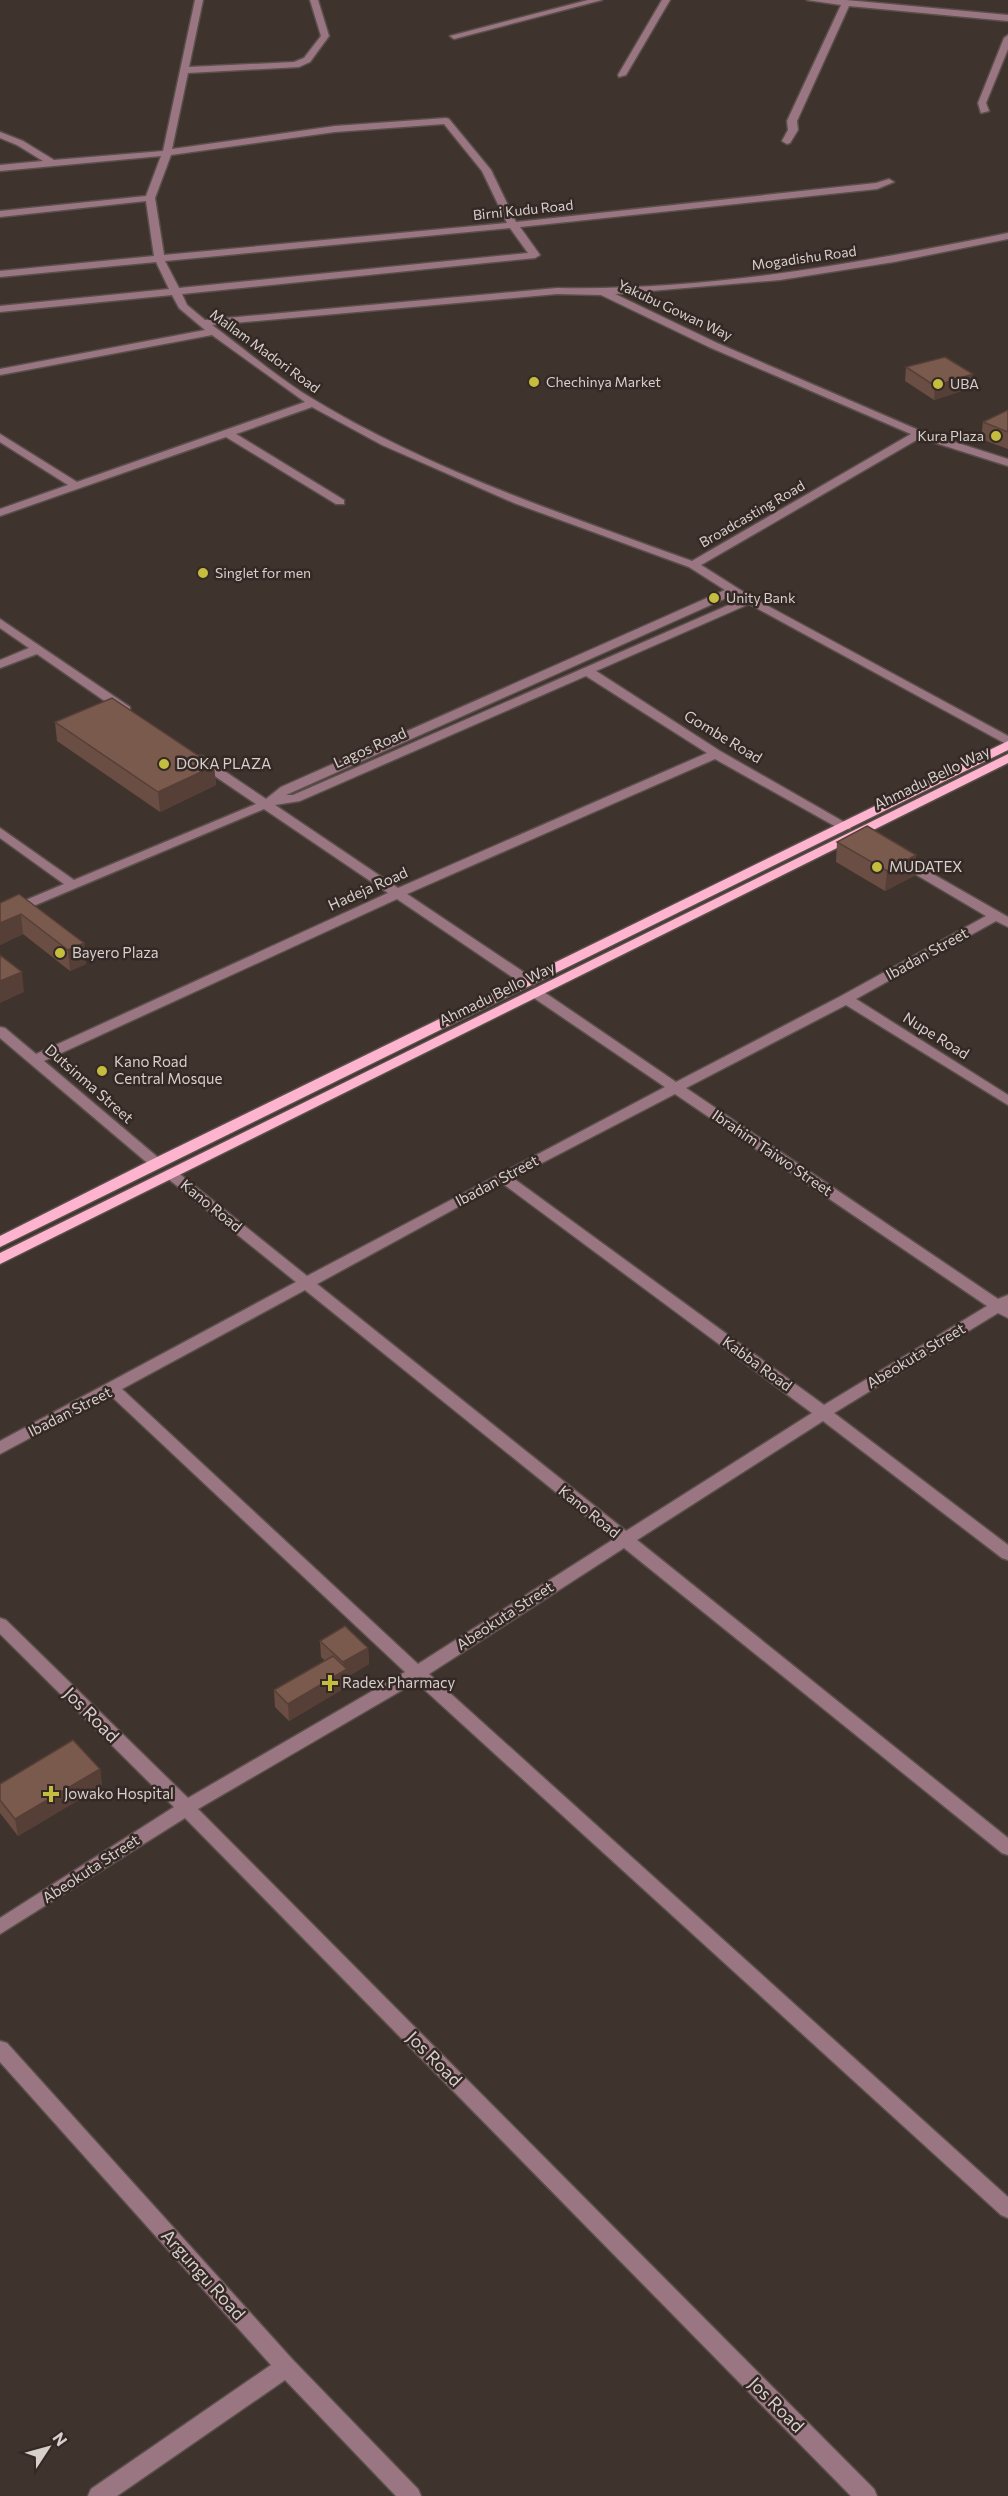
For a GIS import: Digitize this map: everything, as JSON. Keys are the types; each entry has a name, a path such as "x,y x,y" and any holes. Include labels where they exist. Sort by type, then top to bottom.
{"main road":[{"name":"Ahmadu Bello Way","path":"856,833 1008,743"},
{"name":"Ahmadu Bello Way","path":"0,1242 156,1163 533,987 1008,758"},
{"name":"Ahmadu Bello Way","path":"0,1259 171,1174 533,987"}],"street":[{"name":"Mallam Madori Road","path":"199,0 167,153 150,198 159,258 183,306 202,323 312,403 386,443 518,501 693,565"},
{"path":"186,70 296,66 307,60 325,36 314,0"},
{"path":"454,36 598,0"},
{"path":"621,75 666,0"},
{"path":"811,0 1008,18"},
{"path":"787,141 793,130 792,122 846,3"},
{"path":"984,111 982,103 1008,38"},
{"path":"0,168 167,153 335,129 446,121 486,170 513,225 535,255 0,309"},
{"path":"0,135 20,142 50,162"},
{"name":"Birni Kudu Road","path":"0,274 513,225 865,188 889,183"},
{"path":"0,214 150,198"},
{"name":"Mogadishu Road","path":"603,292 780,277 1005,240"},
{"name":"Yakubu Gowan Way","path":"202,323 557,291 603,292 713,345 919,434 1008,463"},
{"path":"0,372 214,331"},
{"path":"0,513 312,403"},
{"path":"225,432 340,502"},
{"name":"Broadcasting Road","path":"919,434 693,565 749,600 1008,743"},
{"path":"0,437 76,486"},
{"path":"268,803 285,790 734,590"},
{"name":"Lagos Road","path":"0,916 268,803 296,798 749,600"},
{"path":"0,623 136,717"},
{"path":"0,664 38,649"},
{"name":"Gombe Road","path":"587,671 716,754 856,833"},
{"name":"Ibrahim Taiwo Street","path":"185,751 268,803 677,1088 1005,1307"},
{"name":"Hadeja Road","path":"36,1059 396,894 716,754"},
{"path":"0,832 73,885"},
{"path":"886,851 1002,919"},
{"name":"Ibadan Street","path":"0,1448 503,1177 1002,919"},
{"name":"Nupe Road","path":"846,999 1008,1101"},
{"name":"Dutsinma Street","path":"0,1031 36,1059 156,1163"},
{"name":"Kano Road","path":"171,1174 1008,1848"},
{"name":"Kabba Road","path":"503,1177 823,1413 1008,1554"},
{"name":"Abeokuta Street","path":"0,1926 186,1808 417,1673 823,1413 1005,1307"},
{"path":"113,1389 417,1673 1008,2210"},
{"name":"Jos Road","path":"0,1624 186,1808 866,2496"},
{"name":"Argungu Road","path":"0,2049 286,2367 410,2496"},
{"path":"99,2496 286,2367"}],"building":[{"path":"945,357 973,374 935,386 906,367"},
{"path":"1008,410 1008,432 983,422"},
{"path":"112,698 214,766 158,792 55,722"},
{"path":"867,826 916,855 887,871 837,842"},
{"path":"19,894 84,943 68,950 21,914 0,923 0,903"},
{"path":"0,955 22,972 0,981"},
{"path":"345,1626 368,1648 343,1662 320,1641"},
{"path":"333,1656 347,1669 288,1704 274,1690"},
{"path":"73,1740 100,1769 15,1819 0,1800 0,1784"}],"place":[{"name":"Chechinya Market","path":"534,382"},
{"name":"UBA","path":"938,384"},
{"name":"Kura Plaza","path":"996,436"},
{"name":"Singlet for men","path":"203,573"},
{"name":"Unity Bank","path":"714,598"},
{"name":"DOKA PLAZA","path":"164,764"},
{"name":"MUDATEX","path":"877,867"},
{"name":"Bayero Plaza","path":"60,953"},
{"name":"Kano Road Central Mosque","path":"102,1071"},
{"name":"Radex Pharmacy","path":"330,1683"},
{"name":"Jowako Hospital","path":"51,1794"}]}
